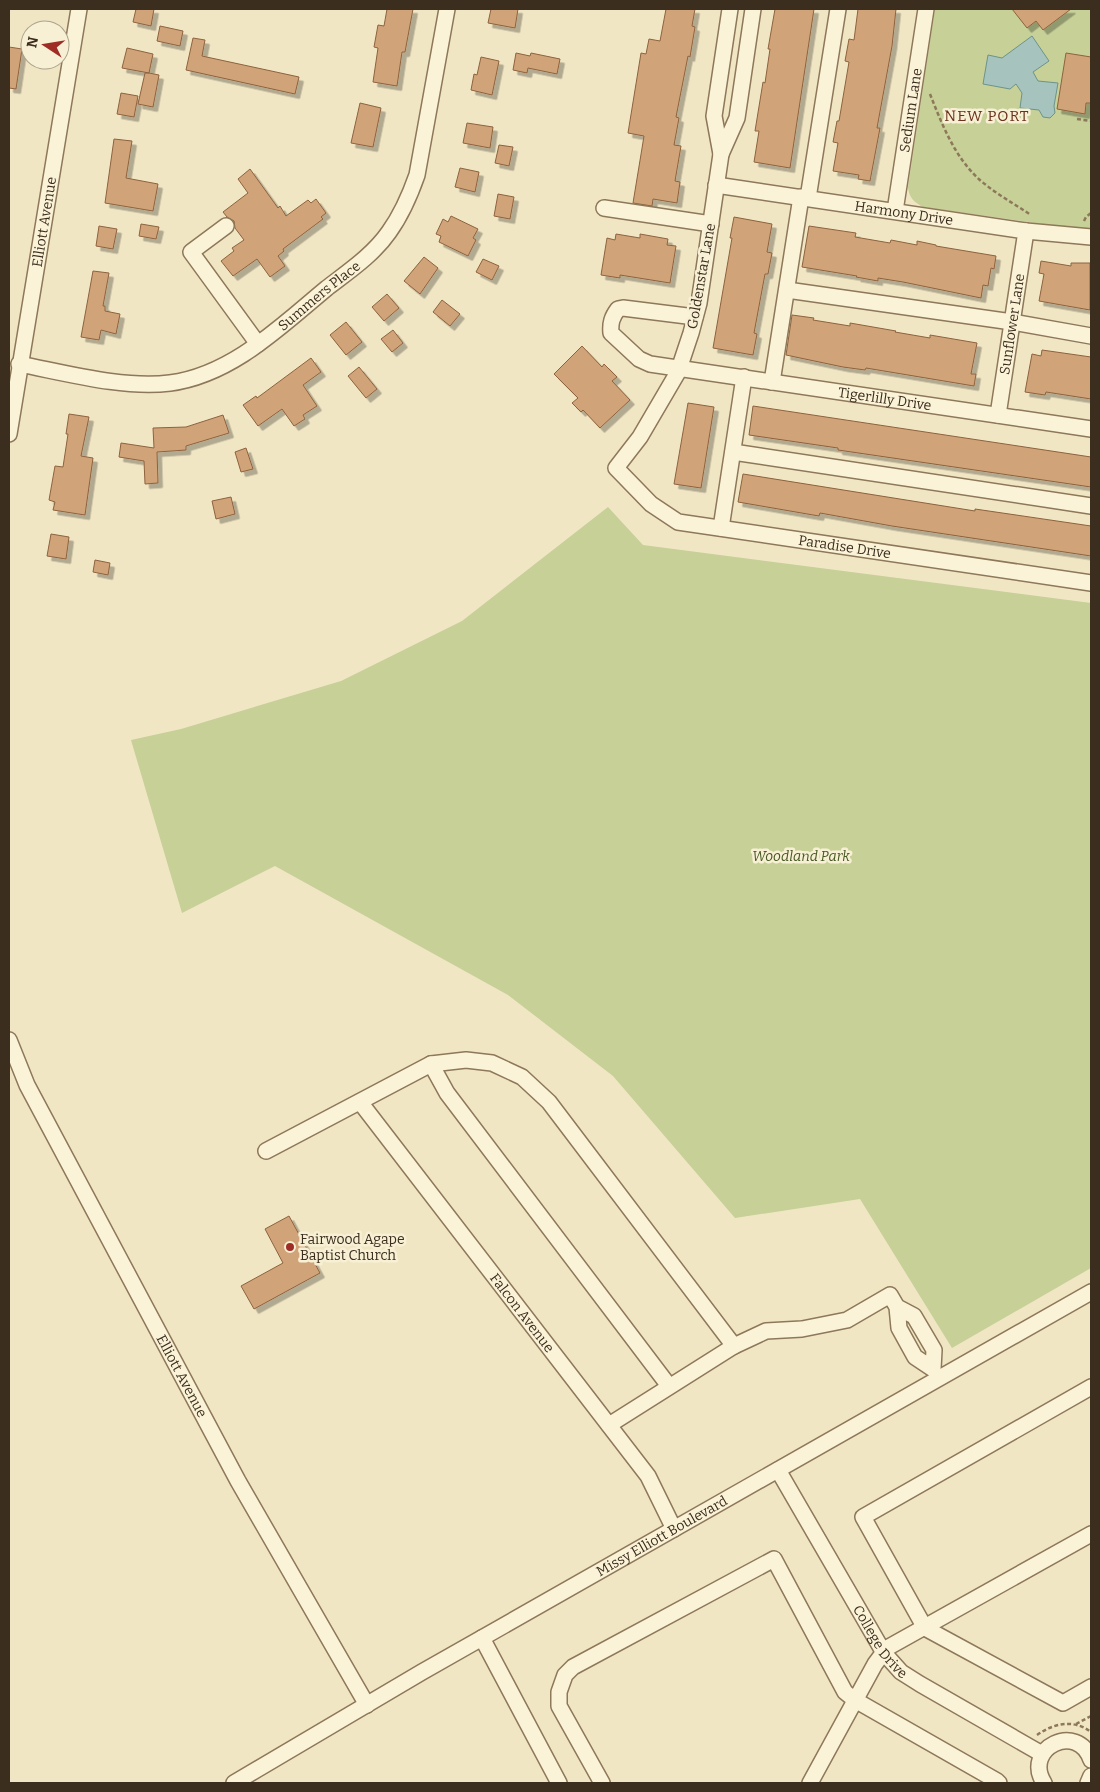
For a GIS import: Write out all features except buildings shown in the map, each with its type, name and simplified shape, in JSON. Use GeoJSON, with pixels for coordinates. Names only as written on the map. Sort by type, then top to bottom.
{"type":"FeatureCollection","features":[{"type":"Feature","properties":{"kind":"street","name":"Elliott Avenue"},"geometry":{"type":"LineString","coordinates":[[9,434],[79,9]]}},
{"type":"Feature","properties":{"kind":"street","name":"Summers Place"},"geometry":{"type":"LineString","coordinates":[[20,364],[128,384],[152,385],[190,379],[228,363],[293,318],[371,252],[400,217],[417,174],[447,9]]}},
{"type":"Feature","properties":{"kind":"street","name":"Goldenstar Lane"},"geometry":{"type":"LineString","coordinates":[[721,154],[714,116],[730,9]]}},
{"type":"Feature","properties":{"kind":"street","name":"Goldenstar Lane"},"geometry":{"type":"LineString","coordinates":[[616,468],[640,438],[680,368],[695,317],[721,154],[737,118],[753,9]]}},
{"type":"Feature","properties":{"kind":"street"},"geometry":{"type":"LineString","coordinates":[[772,382],[786,290],[805,198],[838,9]]}},
{"type":"Feature","properties":{"kind":"street","name":"Sedium Lane"},"geometry":{"type":"LineString","coordinates":[[895,211],[926,9]]}},
{"type":"Feature","properties":{"kind":"street","name":"Harmony Drive"},"geometry":{"type":"LineString","coordinates":[[716,185],[1026,231],[1085,238],[1091,237]]}},
{"type":"Feature","properties":{"kind":"street"},"geometry":{"type":"LineString","coordinates":[[604,208],[710,224]]}},
{"type":"Feature","properties":{"kind":"street"},"geometry":{"type":"LineString","coordinates":[[226,226],[191,252],[258,344]]}},
{"type":"Feature","properties":{"kind":"street","name":"Sunflower Lane"},"geometry":{"type":"LineString","coordinates":[[998,415],[1026,231]]}},
{"type":"Feature","properties":{"kind":"street"},"geometry":{"type":"LineString","coordinates":[[786,290],[1012,322],[1091,336]]}},
{"type":"Feature","properties":{"kind":"street","name":"Tigerlilly Drive"},"geometry":{"type":"LineString","coordinates":[[695,317],[618,308],[610,324],[611,333],[639,359],[650,364],[1091,429]]}},
{"type":"Feature","properties":{"kind":"street"},"geometry":{"type":"LineString","coordinates":[[721,528],[744,377]]}},
{"type":"Feature","properties":{"kind":"street"},"geometry":{"type":"LineString","coordinates":[[732,452],[1091,506]]}},
{"type":"Feature","properties":{"kind":"street","name":"Paradise Drive"},"geometry":{"type":"LineString","coordinates":[[616,468],[651,504],[678,522],[1091,583]]}},
{"type":"Feature","properties":{"kind":"street","name":"Elliott Avenue"},"geometry":{"type":"LineString","coordinates":[[9,1040],[24,1078],[45,1120],[238,1482],[366,1705]]}},
{"type":"Feature","properties":{"kind":"street"},"geometry":{"type":"LineString","coordinates":[[266,1152],[431,1064],[466,1060],[492,1063],[522,1077],[549,1102],[734,1346]]}},
{"type":"Feature","properties":{"kind":"street"},"geometry":{"type":"LineString","coordinates":[[431,1064],[447,1093],[669,1386]]}},
{"type":"Feature","properties":{"kind":"street","name":"Falcon Avenue"},"geometry":{"type":"LineString","coordinates":[[360,1102],[648,1476],[674,1529]]}},
{"type":"Feature","properties":{"kind":"street","name":"Missy Elliott Boulevard"},"geometry":{"type":"LineString","coordinates":[[234,1783],[482,1638],[778,1470],[936,1374],[1091,1292]]}},
{"type":"Feature","properties":{"kind":"street"},"geometry":{"type":"LineString","coordinates":[[608,1425],[734,1346],[766,1331],[802,1329],[847,1320],[894,1301],[899,1328],[916,1357],[936,1374]]}},
{"type":"Feature","properties":{"kind":"street"},"geometry":{"type":"LineString","coordinates":[[1091,1387],[862,1517],[925,1628],[1063,1703],[1091,1687]]}},
{"type":"Feature","properties":{"kind":"street","name":"College Drive"},"geometry":{"type":"LineString","coordinates":[[778,1470],[884,1653],[902,1672],[920,1684],[1042,1754]]}},
{"type":"Feature","properties":{"kind":"street"},"geometry":{"type":"LineString","coordinates":[[810,1783],[875,1664],[887,1648],[1091,1534]]}},
{"type":"Feature","properties":{"kind":"street"},"geometry":{"type":"LineString","coordinates":[[602,1783],[560,1706],[559,1692],[565,1676],[573,1668],[774,1559],[845,1692],[855,1700],[999,1783]]}},
{"type":"Feature","properties":{"kind":"street"},"geometry":{"type":"LineString","coordinates":[[482,1638],[559,1783]]}},
{"type":"Feature","properties":{"kind":"street"},"geometry":{"type":"LineString","coordinates":[[1044,1783],[1039,1763],[1042,1754],[1055,1743],[1071,1741],[1079,1744],[1086,1750],[1091,1760]]}},
{"type":"Feature","properties":{"kind":"street"},"geometry":{"type":"LineString","coordinates":[[1088,1783],[1091,1776]]}},
{"type":"Feature","properties":{"kind":"path"},"geometry":{"type":"LineString","coordinates":[[930,94],[940,121],[953,146],[968,166],[984,184],[1030,215]]}},
{"type":"Feature","properties":{"kind":"path"},"geometry":{"type":"LineString","coordinates":[[1077,119],[1091,121]]}},
{"type":"Feature","properties":{"kind":"path"},"geometry":{"type":"LineString","coordinates":[[1084,222],[1091,213]]}},
{"type":"Feature","properties":{"kind":"path"},"geometry":{"type":"LineString","coordinates":[[1076,1724],[1091,1716]]}},
{"type":"Feature","properties":{"kind":"green space"},"geometry":{"type":"Polygon","coordinates":[[[935,9],[1091,9],[1091,229],[1077,229],[923,207],[912,199],[908,187],[935,9]]]}},
{"type":"Feature","properties":{"kind":"green space","name":"Woodland Park"},"geometry":{"type":"Polygon","coordinates":[[[608,507],[643,545],[1091,603],[1091,1268],[952,1348],[860,1199],[735,1218],[613,1076],[508,995],[275,866],[182,913],[131,740],[181,729],[341,681],[462,621],[608,507]]]}},
{"type":"Feature","properties":{"kind":"water"},"geometry":{"type":"Polygon","coordinates":[[[1032,36],[1049,61],[1033,72],[1038,81],[1058,83],[1054,106],[1055,113],[1050,118],[1043,117],[1039,110],[1020,108],[1022,93],[1016,84],[1010,89],[983,84],[988,55],[1002,58],[1032,36]]]}},
{"type":"Feature","properties":{"kind":"place","name":"Fairwood Agape Baptist Church"},"geometry":{"type":"Point","coordinates":[290,1247]}},
{"type":"Feature","properties":{"kind":"district","name":"NEW PORT"},"geometry":{"type":"Point","coordinates":[987,116]}}]}
